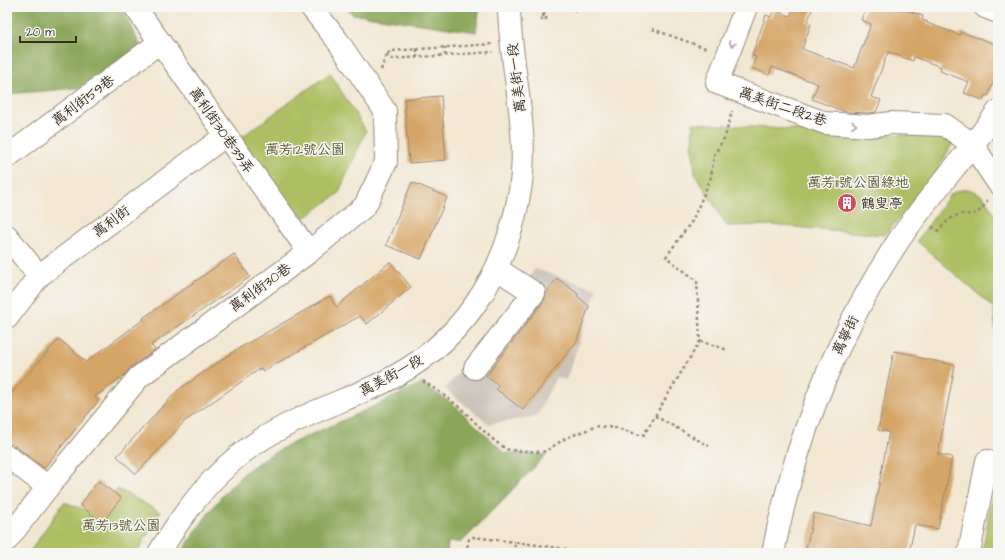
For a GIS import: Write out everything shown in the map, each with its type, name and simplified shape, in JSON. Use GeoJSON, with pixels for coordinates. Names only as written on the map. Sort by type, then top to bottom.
{"type":"FeatureCollection","features":[{"type":"Feature","properties":{"kind":"street","name":"萬利街30巷39弄"},"geometry":{"type":"LineString","coordinates":[[135,7],[309,252]]}},
{"type":"Feature","properties":{"kind":"street","name":"萬利街30巷"},"geometry":{"type":"LineString","coordinates":[[7,540],[48,487],[139,377],[309,252],[365,206],[386,162],[385,111],[337,40],[311,7]]}},
{"type":"Feature","properties":{"kind":"street","name":"萬美街一段"},"geometry":{"type":"LineString","coordinates":[[159,553],[180,520],[199,496],[230,462],[256,442],[287,425],[381,383],[406,370],[429,354],[448,337],[466,317],[483,293],[497,269],[507,243],[520,191],[523,163],[523,134],[512,46],[509,7]]}},
{"type":"Feature","properties":{"kind":"street","name":"萬美街二段2巷"},"geometry":{"type":"LineString","coordinates":[[746,7],[718,83],[825,123],[868,126],[891,123],[945,126],[972,144]]}},
{"type":"Feature","properties":{"kind":"street"},"geometry":{"type":"LineString","coordinates":[[985,7],[998,12]]}},
{"type":"Feature","properties":{"kind":"street","name":"萬利街59巷"},"geometry":{"type":"LineString","coordinates":[[7,157],[160,42]]}},
{"type":"Feature","properties":{"kind":"street","name":"萬寧街"},"geometry":{"type":"LineString","coordinates":[[773,553],[790,477],[803,434],[822,384],[841,342],[860,305],[896,245],[998,111]]}},
{"type":"Feature","properties":{"kind":"street","name":"萬利街"},"geometry":{"type":"LineString","coordinates":[[7,318],[39,276],[226,135]]}},
{"type":"Feature","properties":{"kind":"street"},"geometry":{"type":"LineString","coordinates":[[972,144],[994,190]]}},
{"type":"Feature","properties":{"kind":"street"},"geometry":{"type":"LineString","coordinates":[[7,236],[39,276]]}},
{"type":"Feature","properties":{"kind":"street"},"geometry":{"type":"LineString","coordinates":[[476,368],[534,293],[497,269]]}},
{"type":"Feature","properties":{"kind":"street"},"geometry":{"type":"LineString","coordinates":[[7,456],[48,487]]}},
{"type":"Feature","properties":{"kind":"street"},"geometry":{"type":"LineString","coordinates":[[969,553],[987,461]]}},
{"type":"Feature","properties":{"kind":"path"},"geometry":{"type":"LineString","coordinates":[[544,7],[544,16]]}},
{"type":"Feature","properties":{"kind":"path"},"geometry":{"type":"LineString","coordinates":[[569,7],[572,10],[575,10],[576,7]]}},
{"type":"Feature","properties":{"kind":"path"},"geometry":{"type":"LineString","coordinates":[[652,28],[728,56]]}},
{"type":"Feature","properties":{"kind":"path"},"geometry":{"type":"LineString","coordinates":[[494,44],[512,46],[494,52],[392,59],[386,55],[391,51],[444,47],[494,44]]}},
{"type":"Feature","properties":{"kind":"path"},"geometry":{"type":"LineString","coordinates":[[444,47],[445,55]]}},
{"type":"Feature","properties":{"kind":"path"},"geometry":{"type":"LineString","coordinates":[[417,49],[417,57]]}},
{"type":"Feature","properties":{"kind":"path"},"geometry":{"type":"LineString","coordinates":[[437,391],[455,403],[490,436],[504,448],[509,450],[542,452],[566,438],[597,426],[617,428],[644,436],[700,341],[697,281],[666,257],[692,221],[711,177],[714,155],[725,137],[739,91]]}},
{"type":"Feature","properties":{"kind":"path"},"geometry":{"type":"LineString","coordinates":[[917,216],[938,231],[945,222],[959,214],[976,213],[981,210],[994,190]]}},
{"type":"Feature","properties":{"kind":"path"},"geometry":{"type":"LineString","coordinates":[[700,341],[728,350]]}},
{"type":"Feature","properties":{"kind":"path"},"geometry":{"type":"LineString","coordinates":[[655,416],[709,446]]}},
{"type":"Feature","properties":{"kind":"path"},"geometry":{"type":"LineString","coordinates":[[466,553],[468,539],[473,537],[566,549],[565,553]]}},
{"type":"Feature","properties":{"kind":"path"},"geometry":{"type":"LineString","coordinates":[[514,553],[515,542]]}},
{"type":"Feature","properties":{"kind":"shaded area"},"geometry":{"type":"Polygon","coordinates":[[[535,269],[597,289],[566,380],[556,377],[537,416],[489,424],[445,389],[498,322],[535,269]]]}},
{"type":"Feature","properties":{"kind":"green space"},"geometry":{"type":"Polygon","coordinates":[[[7,7],[121,7],[141,47],[80,88],[7,94],[7,7]]]}},
{"type":"Feature","properties":{"kind":"green space"},"geometry":{"type":"Polygon","coordinates":[[[346,7],[480,7],[476,32],[352,14],[346,7]]]}},
{"type":"Feature","properties":{"kind":"green space","name":"萬芳12號公園"},"geometry":{"type":"Polygon","coordinates":[[[330,73],[366,131],[338,194],[299,222],[239,139],[330,73]]]}},
{"type":"Feature","properties":{"kind":"green space","name":"萬芳11號公園綠地"},"geometry":{"type":"Polygon","coordinates":[[[693,123],[815,131],[956,137],[930,183],[885,235],[772,225],[727,226],[695,174],[692,142],[693,123]]]}},
{"type":"Feature","properties":{"kind":"green space"},"geometry":{"type":"Polygon","coordinates":[[[968,189],[984,197],[998,221],[998,372],[994,308],[917,241],[949,196],[956,191],[968,189]]]}},
{"type":"Feature","properties":{"kind":"green space"},"geometry":{"type":"Polygon","coordinates":[[[421,383],[454,405],[505,453],[546,455],[462,542],[448,542],[447,553],[181,553],[217,502],[243,474],[253,466],[273,453],[295,442],[375,406],[421,383]]]}},
{"type":"Feature","properties":{"kind":"green space"},"geometry":{"type":"Polygon","coordinates":[[[998,464],[998,553],[982,553],[998,464]]]}},
{"type":"Feature","properties":{"kind":"green space","name":"萬芳13號公園"},"geometry":{"type":"Polygon","coordinates":[[[118,489],[160,512],[137,553],[29,553],[64,502],[93,513],[118,489]]]}},
{"type":"Feature","properties":{"kind":"building"},"geometry":{"type":"Polygon","coordinates":[[[794,7],[813,7],[807,23],[811,24],[802,49],[854,68],[871,24],[861,20],[866,7],[897,7],[923,16],[922,20],[928,22],[927,23],[960,35],[961,32],[998,45],[998,70],[988,96],[985,95],[983,100],[964,93],[969,82],[940,71],[941,67],[914,57],[913,61],[888,52],[871,97],[881,100],[876,112],[846,112],[812,99],[818,84],[772,67],[769,75],[752,68],[756,57],[752,55],[766,15],[771,17],[774,10],[790,16],[794,7]]]}},
{"type":"Feature","properties":{"kind":"building"},"geometry":{"type":"Polygon","coordinates":[[[441,96],[446,160],[409,163],[404,99],[441,96]]]}},
{"type":"Feature","properties":{"kind":"building"},"geometry":{"type":"Polygon","coordinates":[[[412,182],[447,197],[421,259],[386,245],[412,182]]]}},
{"type":"Feature","properties":{"kind":"building","name":"鶴叟亭"},"geometry":{"type":"Polygon","coordinates":[[[844,195],[853,197],[856,205],[850,211],[842,210],[839,202],[844,195]]]}},
{"type":"Feature","properties":{"kind":"building"},"geometry":{"type":"Polygon","coordinates":[[[234,254],[250,277],[151,345],[155,350],[131,367],[123,376],[95,397],[99,400],[44,468],[15,446],[7,444],[7,398],[59,339],[86,362],[144,319],[143,318],[234,254]]]}},
{"type":"Feature","properties":{"kind":"building"},"geometry":{"type":"Polygon","coordinates":[[[390,262],[411,287],[367,324],[360,316],[263,371],[261,368],[185,421],[136,474],[117,456],[178,390],[236,350],[330,296],[336,307],[390,262]]]}},
{"type":"Feature","properties":{"kind":"building"},"geometry":{"type":"Polygon","coordinates":[[[557,278],[578,294],[577,296],[589,306],[577,341],[523,410],[496,389],[499,386],[486,376],[544,301],[546,293],[557,278]]]}},
{"type":"Feature","properties":{"kind":"building"},"geometry":{"type":"Polygon","coordinates":[[[894,351],[955,365],[938,454],[952,457],[938,529],[915,525],[909,553],[805,553],[814,513],[871,526],[889,432],[878,430],[894,351]]]}},
{"type":"Feature","properties":{"kind":"building"},"geometry":{"type":"Polygon","coordinates":[[[98,481],[121,498],[102,523],[80,505],[98,481]]]}},
{"type":"Feature","properties":{"kind":"place","name":"鶴叟亭"},"geometry":{"type":"Point","coordinates":[847,203]}}]}
